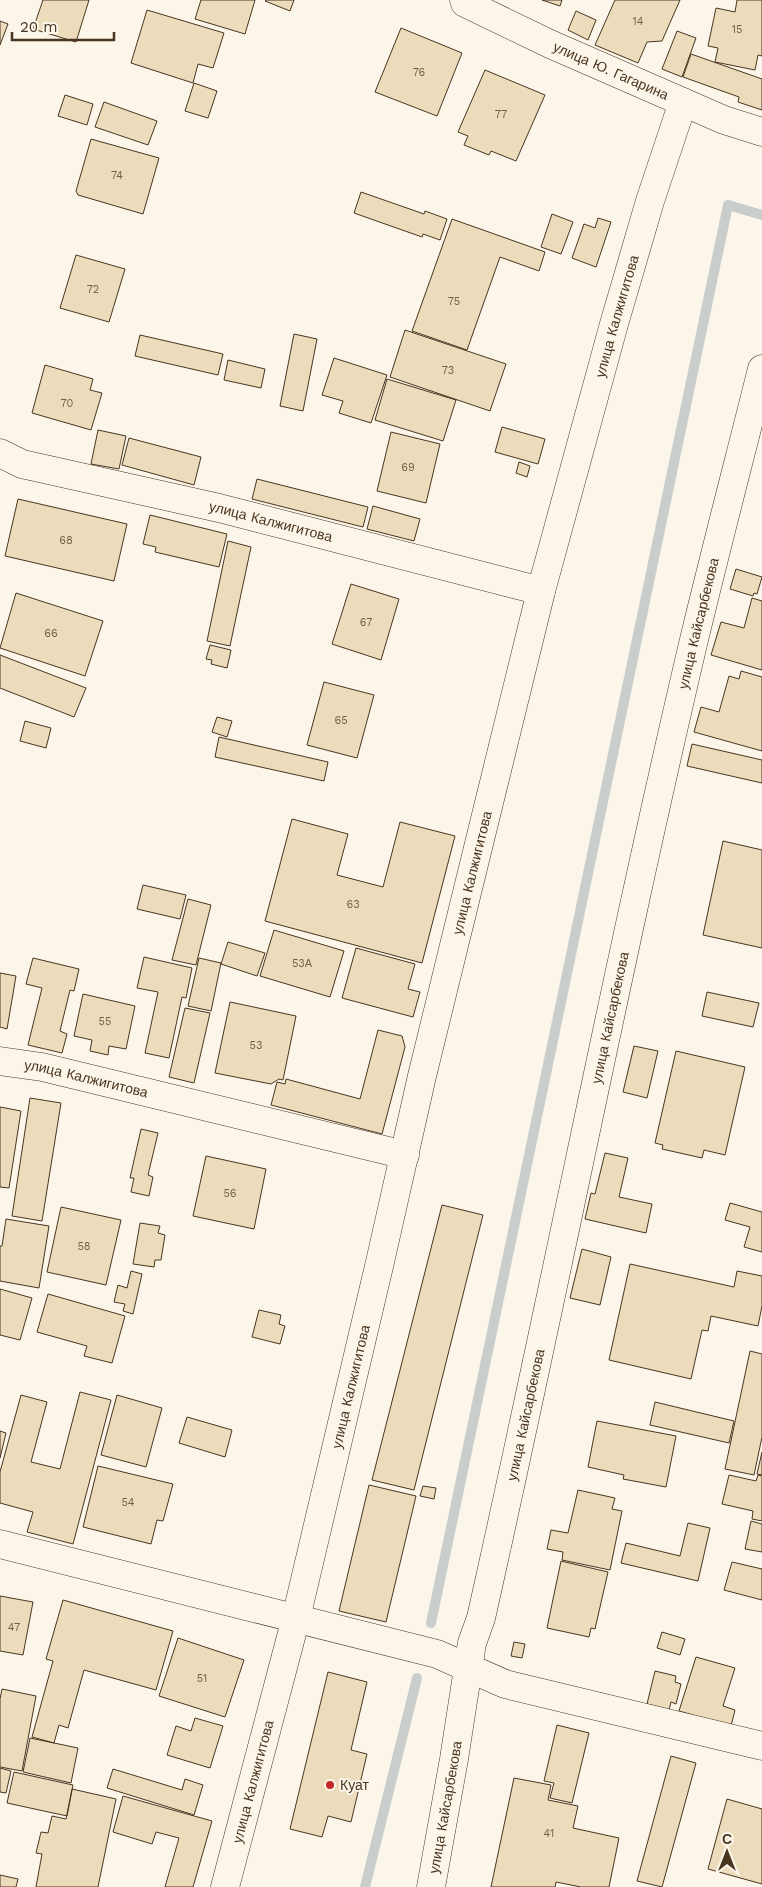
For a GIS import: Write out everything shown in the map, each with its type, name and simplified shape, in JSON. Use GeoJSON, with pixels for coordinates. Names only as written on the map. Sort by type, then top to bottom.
{"type":"FeatureCollection","features":[{"type":"Feature","properties":{"kind":"street","name":"улица Ю. Гагарина"},"geometry":{"type":"LineString","coordinates":[[464,0],[550,44],[724,120],[762,132]]}},
{"type":"Feature","properties":{"kind":"street","name":"улица Калжигитова"},"geometry":{"type":"LineString","coordinates":[[225,1887],[296,1618],[422,1076],[541,591],[622,296],[650,201],[683,102]]}},
{"type":"Feature","properties":{"kind":"street","name":"улица Кайсарбекова"},"geometry":{"type":"LineString","coordinates":[[431,1887],[472,1643],[481,1618],[521,1441],[616,989],[693,644],[762,370]]}},
{"type":"Feature","properties":{"kind":"street","name":"улица Калжигитова"},"geometry":{"type":"LineString","coordinates":[[0,453],[22,464],[219,508],[541,591]]}},
{"type":"Feature","properties":{"kind":"street","name":"улица Калжигитова"},"geometry":{"type":"LineString","coordinates":[[0,1061],[42,1067],[405,1155]]}},
{"type":"Feature","properties":{"kind":"street"},"geometry":{"type":"LineString","coordinates":[[0,1544],[437,1654],[505,1684],[762,1746]]}},
{"type":"Feature","properties":{"kind":"building"},"geometry":{"type":"Polygon","coordinates":[[[43,0],[89,0],[76,42],[33,29],[43,0]]]}},
{"type":"Feature","properties":{"kind":"building"},"geometry":{"type":"Polygon","coordinates":[[[201,0],[255,0],[245,34],[195,19],[201,0]]]}},
{"type":"Feature","properties":{"kind":"building"},"geometry":{"type":"Polygon","coordinates":[[[266,0],[294,0],[290,11],[266,0]]]}},
{"type":"Feature","properties":{"kind":"building"},"geometry":{"type":"Polygon","coordinates":[[[542,0],[562,0],[560,6],[542,0]]]}},
{"type":"Feature","properties":{"kind":"building"},"geometry":{"type":"Polygon","coordinates":[[[615,0],[680,0],[662,41],[647,42],[638,63],[595,45],[615,0]]]}},
{"type":"Feature","properties":{"kind":"building"},"geometry":{"type":"Polygon","coordinates":[[[737,0],[762,0],[762,56],[758,55],[755,70],[715,62],[718,48],[708,46],[716,8],[735,12],[737,0]]]}},
{"type":"Feature","properties":{"kind":"building"},"geometry":{"type":"Polygon","coordinates":[[[147,10],[224,33],[213,68],[198,64],[193,83],[131,63],[147,10]]]}},
{"type":"Feature","properties":{"kind":"building"},"geometry":{"type":"Polygon","coordinates":[[[576,11],[596,20],[588,40],[568,30],[576,11]]]}},
{"type":"Feature","properties":{"kind":"building"},"geometry":{"type":"Polygon","coordinates":[[[0,21],[8,24],[0,45],[0,21]]]}},
{"type":"Feature","properties":{"kind":"building"},"geometry":{"type":"Polygon","coordinates":[[[401,28],[462,53],[437,116],[375,92],[401,28]]]}},
{"type":"Feature","properties":{"kind":"building"},"geometry":{"type":"Polygon","coordinates":[[[677,31],[696,38],[682,77],[662,69],[677,31]]]}},
{"type":"Feature","properties":{"kind":"building"},"geometry":{"type":"Polygon","coordinates":[[[691,54],[762,79],[762,110],[738,102],[739,97],[683,77],[691,54]]]}},
{"type":"Feature","properties":{"kind":"building"},"geometry":{"type":"Polygon","coordinates":[[[485,70],[545,95],[516,161],[491,151],[489,155],[464,145],[468,136],[458,132],[485,70]]]}},
{"type":"Feature","properties":{"kind":"building"},"geometry":{"type":"Polygon","coordinates":[[[194,83],[217,91],[208,118],[185,111],[194,83]]]}},
{"type":"Feature","properties":{"kind":"building"},"geometry":{"type":"Polygon","coordinates":[[[65,95],[93,104],[87,125],[58,116],[65,95]]]}},
{"type":"Feature","properties":{"kind":"building"},"geometry":{"type":"Polygon","coordinates":[[[104,102],[157,121],[148,145],[95,127],[104,102]]]}},
{"type":"Feature","properties":{"kind":"building"},"geometry":{"type":"Polygon","coordinates":[[[91,139],[159,158],[143,214],[78,195],[76,191],[91,139]]]}},
{"type":"Feature","properties":{"kind":"building"},"geometry":{"type":"Polygon","coordinates":[[[361,192],[424,214],[425,211],[447,219],[440,240],[423,234],[422,237],[354,213],[361,192]]]}},
{"type":"Feature","properties":{"kind":"building"},"geometry":{"type":"Polygon","coordinates":[[[552,214],[573,222],[561,254],[541,247],[552,214]]]}},
{"type":"Feature","properties":{"kind":"building"},"geometry":{"type":"Polygon","coordinates":[[[598,218],[611,222],[596,267],[572,258],[584,224],[595,228],[598,218]]]}},
{"type":"Feature","properties":{"kind":"building"},"geometry":{"type":"Polygon","coordinates":[[[452,219],[545,252],[539,271],[500,257],[467,350],[412,331],[452,219]]]}},
{"type":"Feature","properties":{"kind":"building"},"geometry":{"type":"Polygon","coordinates":[[[76,255],[125,269],[109,322],[60,308],[76,255]]]}},
{"type":"Feature","properties":{"kind":"building"},"geometry":{"type":"Polygon","coordinates":[[[405,330],[506,364],[490,411],[390,377],[405,330]]]}},
{"type":"Feature","properties":{"kind":"building"},"geometry":{"type":"Polygon","coordinates":[[[294,334],[317,339],[303,411],[280,406],[294,334]]]}},
{"type":"Feature","properties":{"kind":"building"},"geometry":{"type":"Polygon","coordinates":[[[140,335],[223,354],[218,375],[135,356],[140,335]]]}},
{"type":"Feature","properties":{"kind":"building"},"geometry":{"type":"Polygon","coordinates":[[[334,358],[387,375],[371,423],[339,413],[343,401],[322,395],[334,358]]]}},
{"type":"Feature","properties":{"kind":"building"},"geometry":{"type":"Polygon","coordinates":[[[228,360],[265,369],[261,388],[224,380],[228,360]]]}},
{"type":"Feature","properties":{"kind":"building"},"geometry":{"type":"Polygon","coordinates":[[[45,365],[93,379],[90,390],[102,393],[91,430],[32,413],[45,365]]]}},
{"type":"Feature","properties":{"kind":"building"},"geometry":{"type":"Polygon","coordinates":[[[387,379],[456,400],[443,441],[375,420],[387,379]]]}},
{"type":"Feature","properties":{"kind":"building"},"geometry":{"type":"Polygon","coordinates":[[[502,427],[545,439],[538,464],[495,452],[502,427]]]}},
{"type":"Feature","properties":{"kind":"building"},"geometry":{"type":"Polygon","coordinates":[[[98,430],[126,436],[119,469],[91,464],[98,430]]]}},
{"type":"Feature","properties":{"kind":"building"},"geometry":{"type":"Polygon","coordinates":[[[391,432],[440,444],[426,503],[377,491],[391,432]]]}},
{"type":"Feature","properties":{"kind":"building"},"geometry":{"type":"Polygon","coordinates":[[[129,438],[201,457],[194,485],[122,465],[129,438]]]}},
{"type":"Feature","properties":{"kind":"building"},"geometry":{"type":"Polygon","coordinates":[[[519,462],[530,466],[527,477],[516,473],[519,462]]]}},
{"type":"Feature","properties":{"kind":"building"},"geometry":{"type":"Polygon","coordinates":[[[257,479],[368,507],[363,527],[252,499],[257,479]]]}},
{"type":"Feature","properties":{"kind":"building"},"geometry":{"type":"Polygon","coordinates":[[[18,499],[127,524],[114,581],[5,556],[18,499]]]}},
{"type":"Feature","properties":{"kind":"building"},"geometry":{"type":"Polygon","coordinates":[[[373,506],[420,519],[414,541],[367,529],[373,506]]]}},
{"type":"Feature","properties":{"kind":"building"},"geometry":{"type":"Polygon","coordinates":[[[150,515],[227,534],[219,567],[155,552],[156,547],[143,544],[150,515]]]}},
{"type":"Feature","properties":{"kind":"building"},"geometry":{"type":"Polygon","coordinates":[[[228,541],[251,547],[230,646],[207,641],[228,541]]]}},
{"type":"Feature","properties":{"kind":"building"},"geometry":{"type":"Polygon","coordinates":[[[736,569],[762,577],[757,594],[754,593],[753,596],[730,589],[736,569]]]}},
{"type":"Feature","properties":{"kind":"building"},"geometry":{"type":"Polygon","coordinates":[[[351,584],[399,599],[381,660],[332,644],[351,584]]]}},
{"type":"Feature","properties":{"kind":"building"},"geometry":{"type":"Polygon","coordinates":[[[16,593],[103,621],[85,676],[0,648],[16,593]]]}},
{"type":"Feature","properties":{"kind":"building"},"geometry":{"type":"Polygon","coordinates":[[[752,598],[762,601],[762,670],[711,655],[721,622],[744,628],[752,598]]]}},
{"type":"Feature","properties":{"kind":"building"},"geometry":{"type":"Polygon","coordinates":[[[210,645],[231,650],[227,668],[211,664],[212,660],[206,659],[210,645]]]}},
{"type":"Feature","properties":{"kind":"building"},"geometry":{"type":"Polygon","coordinates":[[[0,655],[86,688],[74,717],[0,688],[0,655]]]}},
{"type":"Feature","properties":{"kind":"building"},"geometry":{"type":"Polygon","coordinates":[[[741,671],[762,677],[762,751],[694,732],[701,707],[719,712],[729,676],[739,679],[741,671]]]}},
{"type":"Feature","properties":{"kind":"building"},"geometry":{"type":"Polygon","coordinates":[[[324,682],[374,695],[357,758],[307,745],[324,682]]]}},
{"type":"Feature","properties":{"kind":"building"},"geometry":{"type":"Polygon","coordinates":[[[217,717],[232,721],[227,737],[212,732],[217,717]]]}},
{"type":"Feature","properties":{"kind":"building"},"geometry":{"type":"Polygon","coordinates":[[[25,721],[51,728],[46,748],[20,741],[25,721]]]}},
{"type":"Feature","properties":{"kind":"building"},"geometry":{"type":"Polygon","coordinates":[[[219,737],[328,762],[324,781],[215,757],[219,737]]]}},
{"type":"Feature","properties":{"kind":"building"},"geometry":{"type":"Polygon","coordinates":[[[692,744],[762,760],[762,783],[687,766],[692,744]]]}},
{"type":"Feature","properties":{"kind":"building"},"geometry":{"type":"Polygon","coordinates":[[[292,819],[348,834],[337,875],[383,887],[400,822],[455,836],[422,963],[265,921],[292,819]]]}},
{"type":"Feature","properties":{"kind":"building"},"geometry":{"type":"Polygon","coordinates":[[[723,841],[762,850],[762,948],[703,935],[723,841]]]}},
{"type":"Feature","properties":{"kind":"building"},"geometry":{"type":"Polygon","coordinates":[[[143,885],[186,895],[180,919],[137,909],[143,885]]]}},
{"type":"Feature","properties":{"kind":"building"},"geometry":{"type":"Polygon","coordinates":[[[188,899],[211,905],[196,965],[172,960],[188,899]]]}},
{"type":"Feature","properties":{"kind":"building"},"geometry":{"type":"Polygon","coordinates":[[[274,930],[344,951],[330,997],[260,976],[274,930]]]}},
{"type":"Feature","properties":{"kind":"building"},"geometry":{"type":"Polygon","coordinates":[[[228,942],[265,953],[257,976],[221,964],[228,942]]]}},
{"type":"Feature","properties":{"kind":"building"},"geometry":{"type":"Polygon","coordinates":[[[356,948],[415,964],[408,989],[420,992],[413,1017],[342,998],[356,948]]]}},
{"type":"Feature","properties":{"kind":"building"},"geometry":{"type":"Polygon","coordinates":[[[144,957],[192,968],[186,998],[182,997],[169,1058],[145,1053],[158,992],[137,988],[144,957]]]}},
{"type":"Feature","properties":{"kind":"building"},"geometry":{"type":"Polygon","coordinates":[[[33,958],[79,969],[74,991],[70,990],[60,1031],[67,1034],[62,1053],[28,1045],[42,988],[26,984],[33,958]]]}},
{"type":"Feature","properties":{"kind":"building"},"geometry":{"type":"Polygon","coordinates":[[[199,958],[221,963],[211,1011],[188,1006],[199,958]]]}},
{"type":"Feature","properties":{"kind":"building"},"geometry":{"type":"Polygon","coordinates":[[[0,973],[16,976],[7,1029],[0,1027],[0,973]]]}},
{"type":"Feature","properties":{"kind":"building"},"geometry":{"type":"Polygon","coordinates":[[[707,992],[759,1003],[753,1027],[702,1016],[707,992]]]}},
{"type":"Feature","properties":{"kind":"building"},"geometry":{"type":"Polygon","coordinates":[[[83,994],[135,1006],[126,1049],[109,1046],[108,1055],[90,1051],[92,1040],[74,1036],[83,994]]]}},
{"type":"Feature","properties":{"kind":"building"},"geometry":{"type":"Polygon","coordinates":[[[230,1002],[296,1016],[283,1080],[279,1079],[271,1084],[215,1073],[230,1002]]]}},
{"type":"Feature","properties":{"kind":"building"},"geometry":{"type":"Polygon","coordinates":[[[185,1008],[210,1013],[194,1083],[169,1077],[185,1008]]]}},
{"type":"Feature","properties":{"kind":"building"},"geometry":{"type":"Polygon","coordinates":[[[378,1030],[402,1036],[405,1047],[382,1134],[271,1105],[277,1082],[285,1084],[286,1079],[360,1099],[378,1030]]]}},
{"type":"Feature","properties":{"kind":"building"},"geometry":{"type":"Polygon","coordinates":[[[634,1046],[658,1051],[647,1098],[623,1092],[634,1046]]]}},
{"type":"Feature","properties":{"kind":"building"},"geometry":{"type":"Polygon","coordinates":[[[676,1051],[745,1067],[725,1155],[704,1150],[702,1158],[662,1149],[663,1145],[655,1143],[676,1051]]]}},
{"type":"Feature","properties":{"kind":"building"},"geometry":{"type":"Polygon","coordinates":[[[30,1098],[61,1103],[42,1221],[12,1216],[30,1098]]]}},
{"type":"Feature","properties":{"kind":"building"},"geometry":{"type":"Polygon","coordinates":[[[0,1107],[21,1111],[9,1188],[0,1187],[0,1107]]]}},
{"type":"Feature","properties":{"kind":"building"},"geometry":{"type":"Polygon","coordinates":[[[141,1129],[158,1133],[148,1175],[153,1177],[149,1196],[131,1192],[134,1178],[130,1178],[141,1129]]]}},
{"type":"Feature","properties":{"kind":"building"},"geometry":{"type":"Polygon","coordinates":[[[605,1153],[628,1158],[619,1197],[652,1204],[646,1233],[585,1219],[591,1193],[595,1194],[605,1153]]]}},
{"type":"Feature","properties":{"kind":"building"},"geometry":{"type":"Polygon","coordinates":[[[206,1156],[266,1169],[254,1229],[193,1216],[206,1156]]]}},
{"type":"Feature","properties":{"kind":"building"},"geometry":{"type":"Polygon","coordinates":[[[730,1203],[762,1212],[762,1252],[744,1247],[750,1227],[725,1220],[730,1203]]]}},
{"type":"Feature","properties":{"kind":"building"},"geometry":{"type":"Polygon","coordinates":[[[442,1205],[483,1215],[414,1490],[372,1480],[442,1205]]]}},
{"type":"Feature","properties":{"kind":"building"},"geometry":{"type":"Polygon","coordinates":[[[61,1207],[121,1220],[106,1285],[47,1272],[61,1207]]]}},
{"type":"Feature","properties":{"kind":"building"},"geometry":{"type":"Polygon","coordinates":[[[6,1219],[49,1226],[39,1288],[0,1281],[0,1246],[2,1246],[6,1219]]]}},
{"type":"Feature","properties":{"kind":"building"},"geometry":{"type":"Polygon","coordinates":[[[140,1223],[160,1226],[158,1233],[165,1235],[161,1260],[155,1260],[154,1267],[133,1264],[140,1223]]]}},
{"type":"Feature","properties":{"kind":"building"},"geometry":{"type":"Polygon","coordinates":[[[582,1249],[611,1257],[600,1305],[570,1298],[582,1249]]]}},
{"type":"Feature","properties":{"kind":"building"},"geometry":{"type":"Polygon","coordinates":[[[630,1264],[734,1287],[737,1271],[762,1276],[762,1306],[758,1326],[711,1316],[708,1331],[702,1330],[691,1379],[609,1360],[630,1264]]]}},
{"type":"Feature","properties":{"kind":"building"},"geometry":{"type":"Polygon","coordinates":[[[131,1271],[142,1274],[133,1314],[123,1311],[125,1304],[114,1302],[118,1285],[127,1288],[131,1271]]]}},
{"type":"Feature","properties":{"kind":"building"},"geometry":{"type":"Polygon","coordinates":[[[0,1289],[32,1298],[20,1340],[0,1335],[0,1289]]]}},
{"type":"Feature","properties":{"kind":"building"},"geometry":{"type":"Polygon","coordinates":[[[48,1294],[125,1316],[112,1363],[84,1356],[87,1346],[37,1332],[48,1294]]]}},
{"type":"Feature","properties":{"kind":"building"},"geometry":{"type":"Polygon","coordinates":[[[259,1310],[281,1315],[279,1324],[285,1326],[280,1344],[252,1337],[259,1310]]]}},
{"type":"Feature","properties":{"kind":"building"},"geometry":{"type":"Polygon","coordinates":[[[750,1351],[762,1354],[762,1437],[754,1475],[725,1469],[750,1351]]]}},
{"type":"Feature","properties":{"kind":"building"},"geometry":{"type":"Polygon","coordinates":[[[80,1392],[111,1400],[73,1544],[27,1532],[33,1512],[0,1503],[0,1472],[21,1395],[47,1402],[31,1462],[60,1469],[80,1392]]]}},
{"type":"Feature","properties":{"kind":"building"},"geometry":{"type":"Polygon","coordinates":[[[117,1395],[162,1408],[146,1467],[101,1455],[117,1395]]]}},
{"type":"Feature","properties":{"kind":"building"},"geometry":{"type":"Polygon","coordinates":[[[655,1402],[734,1421],[729,1443],[650,1425],[655,1402]]]}},
{"type":"Feature","properties":{"kind":"building"},"geometry":{"type":"Polygon","coordinates":[[[187,1417],[232,1430],[225,1457],[179,1443],[187,1417]]]}},
{"type":"Feature","properties":{"kind":"building"},"geometry":{"type":"Polygon","coordinates":[[[597,1421],[676,1436],[666,1487],[623,1479],[624,1475],[588,1467],[597,1421]]]}},
{"type":"Feature","properties":{"kind":"building"},"geometry":{"type":"Polygon","coordinates":[[[0,1431],[6,1433],[0,1458],[0,1431]]]}},
{"type":"Feature","properties":{"kind":"building"},"geometry":{"type":"Polygon","coordinates":[[[762,1452],[762,1475],[757,1474],[762,1452]]]}},
{"type":"Feature","properties":{"kind":"building"},"geometry":{"type":"Polygon","coordinates":[[[98,1466],[173,1484],[163,1521],[157,1520],[151,1544],[83,1527],[98,1466]]]}},
{"type":"Feature","properties":{"kind":"building"},"geometry":{"type":"Polygon","coordinates":[[[729,1475],[756,1481],[758,1475],[762,1476],[762,1521],[752,1519],[753,1511],[722,1504],[729,1475]]]}},
{"type":"Feature","properties":{"kind":"building"},"geometry":{"type":"Polygon","coordinates":[[[369,1485],[416,1496],[386,1622],[339,1611],[369,1485]]]}},
{"type":"Feature","properties":{"kind":"building"},"geometry":{"type":"Polygon","coordinates":[[[423,1486],[436,1488],[434,1499],[420,1496],[423,1486]]]}},
{"type":"Feature","properties":{"kind":"building"},"geometry":{"type":"Polygon","coordinates":[[[578,1490],[615,1498],[612,1509],[622,1511],[610,1570],[562,1560],[563,1552],[547,1549],[551,1530],[568,1533],[578,1490]]]}},
{"type":"Feature","properties":{"kind":"building"},"geometry":{"type":"Polygon","coordinates":[[[751,1521],[762,1524],[762,1552],[745,1549],[751,1521]]]}},
{"type":"Feature","properties":{"kind":"building"},"geometry":{"type":"Polygon","coordinates":[[[688,1523],[710,1528],[698,1581],[621,1563],[626,1543],[680,1556],[688,1523]]]}},
{"type":"Feature","properties":{"kind":"building"},"geometry":{"type":"Polygon","coordinates":[[[561,1561],[608,1572],[595,1629],[591,1628],[589,1637],[547,1628],[561,1561]]]}},
{"type":"Feature","properties":{"kind":"building"},"geometry":{"type":"Polygon","coordinates":[[[732,1562],[762,1569],[762,1600],[724,1590],[732,1562]]]}},
{"type":"Feature","properties":{"kind":"building"},"geometry":{"type":"Polygon","coordinates":[[[0,1596],[33,1602],[23,1655],[0,1651],[0,1596]]]}},
{"type":"Feature","properties":{"kind":"building"},"geometry":{"type":"Polygon","coordinates":[[[63,1600],[173,1631],[156,1690],[84,1670],[68,1728],[59,1725],[54,1743],[32,1737],[53,1661],[46,1659],[63,1600]]]}},
{"type":"Feature","properties":{"kind":"building"},"geometry":{"type":"Polygon","coordinates":[[[662,1632],[685,1639],[680,1655],[657,1648],[662,1632]]]}},
{"type":"Feature","properties":{"kind":"building"},"geometry":{"type":"Polygon","coordinates":[[[178,1638],[244,1660],[225,1717],[159,1696],[178,1638]]]}},
{"type":"Feature","properties":{"kind":"building"},"geometry":{"type":"Polygon","coordinates":[[[514,1642],[525,1644],[522,1658],[511,1656],[514,1642]]]}},
{"type":"Feature","properties":{"kind":"building"},"geometry":{"type":"Polygon","coordinates":[[[696,1657],[735,1668],[723,1706],[735,1710],[731,1726],[679,1711],[696,1657]]]}},
{"type":"Feature","properties":{"kind":"building"},"geometry":{"type":"Polygon","coordinates":[[[655,1671],[676,1676],[675,1682],[681,1684],[676,1704],[671,1702],[669,1710],[647,1704],[655,1671]]]}},
{"type":"Feature","properties":{"kind":"building","name":"Куат"},"geometry":{"type":"Polygon","coordinates":[[[328,1672],[367,1682],[351,1750],[367,1754],[351,1822],[328,1816],[322,1837],[290,1829],[328,1672]]]}},
{"type":"Feature","properties":{"kind":"building"},"geometry":{"type":"Polygon","coordinates":[[[2,1689],[36,1696],[22,1771],[0,1767],[0,1699],[2,1689]]]}},
{"type":"Feature","properties":{"kind":"building"},"geometry":{"type":"Polygon","coordinates":[[[195,1718],[223,1726],[210,1768],[167,1755],[176,1726],[191,1731],[195,1718]]]}},
{"type":"Feature","properties":{"kind":"building"},"geometry":{"type":"Polygon","coordinates":[[[557,1725],[589,1733],[572,1803],[550,1798],[554,1783],[544,1781],[557,1725]]]}},
{"type":"Feature","properties":{"kind":"building"},"geometry":{"type":"Polygon","coordinates":[[[30,1738],[78,1748],[71,1783],[23,1772],[30,1738]]]}},
{"type":"Feature","properties":{"kind":"building"},"geometry":{"type":"Polygon","coordinates":[[[671,1756],[696,1763],[662,1887],[637,1881],[671,1756]]]}},
{"type":"Feature","properties":{"kind":"building"},"geometry":{"type":"Polygon","coordinates":[[[0,1768],[11,1771],[6,1793],[0,1792],[0,1768]]]}},
{"type":"Feature","properties":{"kind":"building"},"geometry":{"type":"Polygon","coordinates":[[[113,1769],[182,1790],[185,1779],[203,1785],[194,1815],[107,1788],[113,1769]]]}},
{"type":"Feature","properties":{"kind":"building"},"geometry":{"type":"Polygon","coordinates":[[[14,1772],[73,1785],[67,1816],[7,1803],[14,1772]]]}},
{"type":"Feature","properties":{"kind":"building"},"geometry":{"type":"Polygon","coordinates":[[[514,1778],[551,1785],[548,1800],[578,1806],[573,1828],[619,1838],[609,1887],[581,1887],[556,1882],[555,1887],[491,1887],[514,1778]]]}},
{"type":"Feature","properties":{"kind":"building"},"geometry":{"type":"Polygon","coordinates":[[[72,1789],[116,1799],[98,1887],[36,1887],[42,1854],[36,1853],[41,1832],[48,1833],[52,1816],[66,1819],[72,1789]]]}},
{"type":"Feature","properties":{"kind":"building"},"geometry":{"type":"Polygon","coordinates":[[[123,1796],[212,1821],[193,1887],[165,1887],[179,1838],[156,1832],[152,1844],[113,1832],[123,1796]]]}},
{"type":"Feature","properties":{"kind":"building"},"geometry":{"type":"Polygon","coordinates":[[[727,1799],[762,1809],[762,1884],[708,1869],[727,1799]]]}},
{"type":"Feature","properties":{"kind":"building"},"geometry":{"type":"Polygon","coordinates":[[[0,1875],[18,1879],[16,1887],[0,1887],[0,1875]]]}},
{"type":"Feature","properties":{"kind":"waterway"},"geometry":{"type":"LineString","coordinates":[[431,1623],[728,205],[762,215]]}},
{"type":"Feature","properties":{"kind":"waterway"},"geometry":{"type":"LineString","coordinates":[[365,1887],[417,1678]]}},
{"type":"Feature","properties":{"kind":"place","name":"Куат"},"geometry":{"type":"Point","coordinates":[330,1785]}}]}
